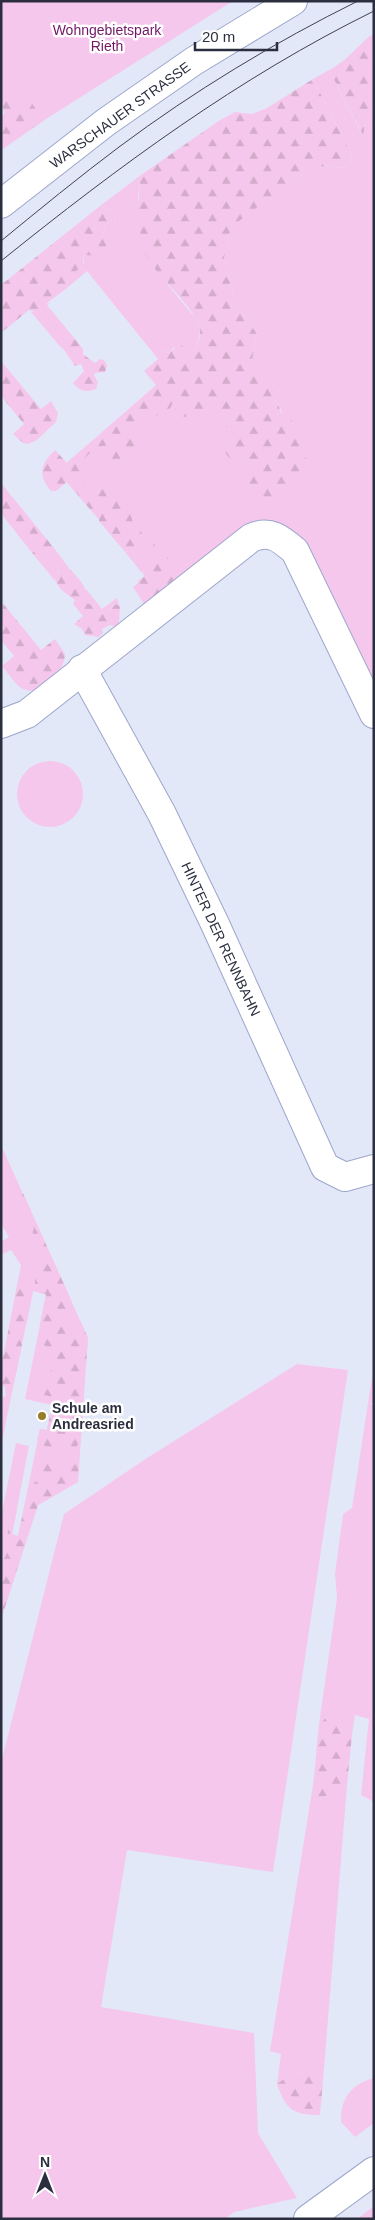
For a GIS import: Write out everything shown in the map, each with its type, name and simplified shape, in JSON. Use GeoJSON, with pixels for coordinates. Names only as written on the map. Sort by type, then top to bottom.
{"type":"FeatureCollection","features":[{"type":"Feature","properties":{"kind":"street","name":"WARSCHAUER STRASSE"},"geometry":{"type":"LineString","coordinates":[[1,204],[130,105],[194,61],[293,1]]}},
{"type":"Feature","properties":{"kind":"street"},"geometry":{"type":"LineString","coordinates":[[1,724],[27,714],[251,538],[263,534],[270,534],[295,550],[374,714]]}},
{"type":"Feature","properties":{"kind":"street","name":"HINTER DER RENNBAHN"},"geometry":{"type":"LineString","coordinates":[[82,669],[174,839],[325,1168],[345,1177],[374,1169]]}},
{"type":"Feature","properties":{"kind":"street"},"geometry":{"type":"LineString","coordinates":[[308,2219],[374,2172]]}},
{"type":"Feature","properties":{"kind":"green space","name":"Wohngebietspark Rieth"},"geometry":{"type":"Polygon","coordinates":[[[1,1],[233,1],[46,119],[1,150],[1,116],[5,113],[1,106],[1,1]]]}},
{"type":"Feature","properties":{"kind":"green space"},"geometry":{"type":"Polygon","coordinates":[[[374,33],[374,121],[365,123],[363,135],[329,70],[374,33]]]}},
{"type":"Feature","properties":{"kind":"green space"},"geometry":{"type":"Polygon","coordinates":[[[329,70],[362,134],[365,123],[374,121],[374,688],[277,528],[146,607],[133,587],[147,576],[144,571],[142,573],[125,552],[127,552],[57,471],[157,385],[228,411],[299,455],[278,403],[274,401],[281,393],[252,360],[257,334],[235,302],[224,258],[231,226],[292,181],[318,166],[345,168],[353,157],[313,79],[329,70]]]}},
{"type":"Feature","properties":{"kind":"green space"},"geometry":{"type":"Polygon","coordinates":[[[313,79],[353,157],[345,168],[318,166],[292,181],[231,227],[224,258],[235,302],[257,334],[252,360],[281,393],[274,401],[278,403],[281,413],[287,415],[293,422],[289,429],[296,432],[294,438],[299,440],[299,455],[307,459],[309,467],[305,474],[267,502],[260,500],[258,490],[253,491],[248,482],[248,475],[257,474],[254,466],[245,460],[235,463],[225,452],[224,438],[232,434],[233,431],[217,422],[221,409],[210,412],[200,409],[197,414],[184,417],[175,411],[175,405],[181,397],[177,395],[168,412],[152,417],[145,415],[144,420],[137,420],[130,438],[135,440],[133,453],[129,457],[121,458],[119,462],[112,465],[108,461],[117,450],[112,445],[108,445],[96,449],[83,460],[87,477],[84,483],[95,488],[103,486],[109,501],[120,501],[126,509],[126,513],[130,513],[134,526],[141,531],[143,538],[147,534],[154,535],[155,545],[153,550],[144,552],[133,549],[125,552],[99,521],[99,515],[94,514],[77,494],[75,485],[69,485],[67,482],[56,491],[51,491],[44,480],[42,469],[46,460],[55,450],[67,463],[156,385],[144,371],[158,359],[150,349],[161,349],[169,353],[179,344],[195,352],[200,332],[197,321],[183,301],[156,271],[144,251],[139,213],[141,175],[220,120],[235,112],[252,114],[267,108],[313,79]]]}},
{"type":"Feature","properties":{"kind":"green space"},"geometry":{"type":"Polygon","coordinates":[[[9,98],[20,102],[24,109],[30,100],[43,121],[1,150],[1,116],[5,113],[1,101],[9,98]]]}},
{"type":"Feature","properties":{"kind":"green space"},"geometry":{"type":"Polygon","coordinates":[[[141,175],[138,198],[167,284],[197,320],[200,332],[195,352],[174,347],[169,353],[161,349],[150,349],[87,271],[67,288],[68,281],[65,272],[75,272],[84,263],[83,254],[95,254],[103,237],[105,223],[114,223],[115,213],[100,206],[141,175]]]}},
{"type":"Feature","properties":{"kind":"green space"},"geometry":{"type":"Polygon","coordinates":[[[100,206],[115,213],[114,223],[105,224],[103,237],[108,240],[103,256],[83,255],[83,266],[75,272],[66,272],[67,288],[35,312],[29,310],[1,333],[1,285],[100,206]]]}},
{"type":"Feature","properties":{"kind":"green space"},"geometry":{"type":"Polygon","coordinates":[[[50,303],[47,305],[75,339],[66,336],[61,344],[63,350],[31,312],[35,312],[44,304],[50,303]]]}},
{"type":"Feature","properties":{"kind":"green space"},"geometry":{"type":"Polygon","coordinates":[[[66,336],[75,339],[83,349],[83,354],[95,363],[100,359],[104,360],[107,365],[105,372],[95,373],[94,375],[98,382],[96,389],[83,391],[73,383],[84,371],[81,364],[75,366],[60,344],[66,336]]]}},
{"type":"Feature","properties":{"kind":"green space"},"geometry":{"type":"Polygon","coordinates":[[[1,361],[41,409],[51,401],[58,413],[56,422],[37,440],[28,444],[23,443],[13,434],[24,424],[1,396],[1,361]]]}},
{"type":"Feature","properties":{"kind":"green space"},"geometry":{"type":"Polygon","coordinates":[[[1,483],[54,548],[48,548],[43,555],[33,554],[3,516],[1,509],[1,483]]]}},
{"type":"Feature","properties":{"kind":"green space"},"geometry":{"type":"Polygon","coordinates":[[[48,548],[54,548],[69,568],[59,570],[55,579],[56,582],[33,554],[46,551],[48,548]]]}},
{"type":"Feature","properties":{"kind":"green space"},"geometry":{"type":"Polygon","coordinates":[[[162,553],[167,555],[168,563],[174,567],[174,577],[177,579],[149,603],[145,596],[140,595],[138,581],[145,576],[142,573],[148,570],[148,560],[153,557],[159,557],[162,553]]]}},
{"type":"Feature","properties":{"kind":"green space"},"geometry":{"type":"Polygon","coordinates":[[[60,567],[69,568],[79,580],[87,593],[87,603],[94,606],[98,614],[106,613],[116,604],[120,607],[119,622],[116,627],[110,625],[102,629],[103,633],[99,637],[85,635],[82,629],[74,624],[83,616],[73,604],[75,600],[62,590],[55,580],[55,575],[58,574],[60,567]]]}},
{"type":"Feature","properties":{"kind":"green space"},"geometry":{"type":"Polygon","coordinates":[[[86,589],[102,609],[117,598],[120,607],[115,604],[106,613],[98,614],[94,606],[87,603],[86,589]]]}},
{"type":"Feature","properties":{"kind":"green space"},"geometry":{"type":"Polygon","coordinates":[[[1,601],[41,650],[55,639],[65,654],[64,661],[57,675],[38,690],[30,691],[20,687],[2,666],[14,656],[1,640],[1,601]]]}},
{"type":"Feature","properties":{"kind":"green space"},"geometry":{"type":"Polygon","coordinates":[[[50,761],[63,763],[78,776],[81,781],[83,794],[81,807],[68,822],[63,825],[50,827],[37,825],[22,812],[19,807],[17,794],[19,781],[32,766],[37,763],[50,761]]]}},
{"type":"Feature","properties":{"kind":"green space","name":"Schule am Andreasried"},"geometry":{"type":"Polygon","coordinates":[[[1,1145],[88,1338],[78,1482],[38,1505],[1,1619],[1,1517],[16,1443],[29,1446],[12,1534],[18,1536],[40,1429],[47,1430],[52,1405],[25,1399],[46,1295],[33,1291],[1,1446],[1,1399],[6,1395],[5,1370],[7,1352],[21,1265],[11,1250],[1,1255],[1,1242],[9,1237],[1,1224],[1,1145]]]}},
{"type":"Feature","properties":{"kind":"green space"},"geometry":{"type":"Polygon","coordinates":[[[23,1193],[72,1302],[67,1312],[68,1331],[74,1329],[75,1322],[81,1322],[88,1338],[86,1366],[80,1370],[77,1385],[80,1396],[75,1411],[79,1424],[74,1431],[78,1443],[76,1449],[72,1450],[74,1456],[72,1460],[79,1461],[78,1482],[38,1505],[1,1619],[1,1578],[7,1575],[7,1571],[1,1565],[9,1549],[6,1546],[10,1515],[17,1510],[12,1534],[18,1536],[26,1499],[35,1498],[32,1493],[35,1489],[33,1484],[37,1481],[36,1476],[40,1474],[40,1461],[44,1458],[48,1460],[54,1458],[64,1463],[66,1460],[63,1452],[53,1446],[51,1450],[46,1450],[44,1445],[37,1440],[40,1429],[47,1430],[52,1405],[49,1404],[49,1396],[40,1394],[39,1386],[44,1382],[43,1376],[50,1373],[54,1358],[43,1343],[47,1332],[40,1324],[46,1294],[43,1294],[42,1288],[39,1289],[35,1285],[35,1274],[31,1270],[31,1266],[36,1263],[44,1264],[47,1259],[43,1248],[33,1237],[34,1228],[25,1218],[25,1209],[21,1198],[23,1193]]]}},
{"type":"Feature","properties":{"kind":"green space"},"geometry":{"type":"Polygon","coordinates":[[[19,1276],[23,1277],[33,1291],[26,1326],[18,1335],[22,1345],[13,1386],[8,1388],[1,1385],[1,1367],[19,1276]]]}},
{"type":"Feature","properties":{"kind":"green space"},"geometry":{"type":"Polygon","coordinates":[[[297,1364],[348,1370],[273,1872],[127,1850],[101,2007],[254,2033],[258,2133],[297,2198],[234,2212],[225,2219],[1,2219],[1,1763],[64,1514],[147,1458],[297,1364]]]}},
{"type":"Feature","properties":{"kind":"green space"},"geometry":{"type":"Polygon","coordinates":[[[374,1365],[374,1404],[368,1403],[374,1365]]]}},
{"type":"Feature","properties":{"kind":"green space"},"geometry":{"type":"Polygon","coordinates":[[[368,1403],[374,1405],[374,1802],[361,1795],[369,1719],[355,1715],[352,1735],[327,1717],[319,1724],[337,1598],[335,1574],[343,1514],[352,1508],[368,1403]]]}},
{"type":"Feature","properties":{"kind":"green space"},"geometry":{"type":"Polygon","coordinates":[[[327,1717],[337,1718],[343,1723],[344,1729],[352,1735],[347,1786],[339,1787],[335,1795],[319,1797],[312,1791],[319,1724],[327,1717]]]}},
{"type":"Feature","properties":{"kind":"green space"},"geometry":{"type":"Polygon","coordinates":[[[347,1786],[323,2081],[310,2075],[299,2074],[277,2084],[281,2054],[270,2051],[312,1791],[319,1797],[339,1787],[347,1786]]]}},
{"type":"Feature","properties":{"kind":"green space"},"geometry":{"type":"Polygon","coordinates":[[[291,2074],[309,2074],[323,2081],[320,2115],[304,2114],[292,2110],[288,2106],[277,2084],[291,2074]]]}},
{"type":"Feature","properties":{"kind":"green space"},"geometry":{"type":"Polygon","coordinates":[[[374,2078],[374,2123],[355,2137],[341,2122],[342,2106],[353,2088],[374,2078]]]}},
{"type":"Feature","properties":{"kind":"green space"},"geometry":{"type":"Polygon","coordinates":[[[374,2206],[374,2219],[357,2219],[374,2206]]]}},
{"type":"Feature","properties":{"kind":"tram line"},"geometry":{"type":"LineString","coordinates":[[1,241],[104,158],[176,106],[266,50],[358,1]]}},
{"type":"Feature","properties":{"kind":"tram line"},"geometry":{"type":"LineString","coordinates":[[1,261],[90,191],[227,94],[324,37],[374,11]]}},
{"type":"Feature","properties":{"kind":"place","name":"Schule am Andreasried"},"geometry":{"type":"Point","coordinates":[42,1416]}}]}
